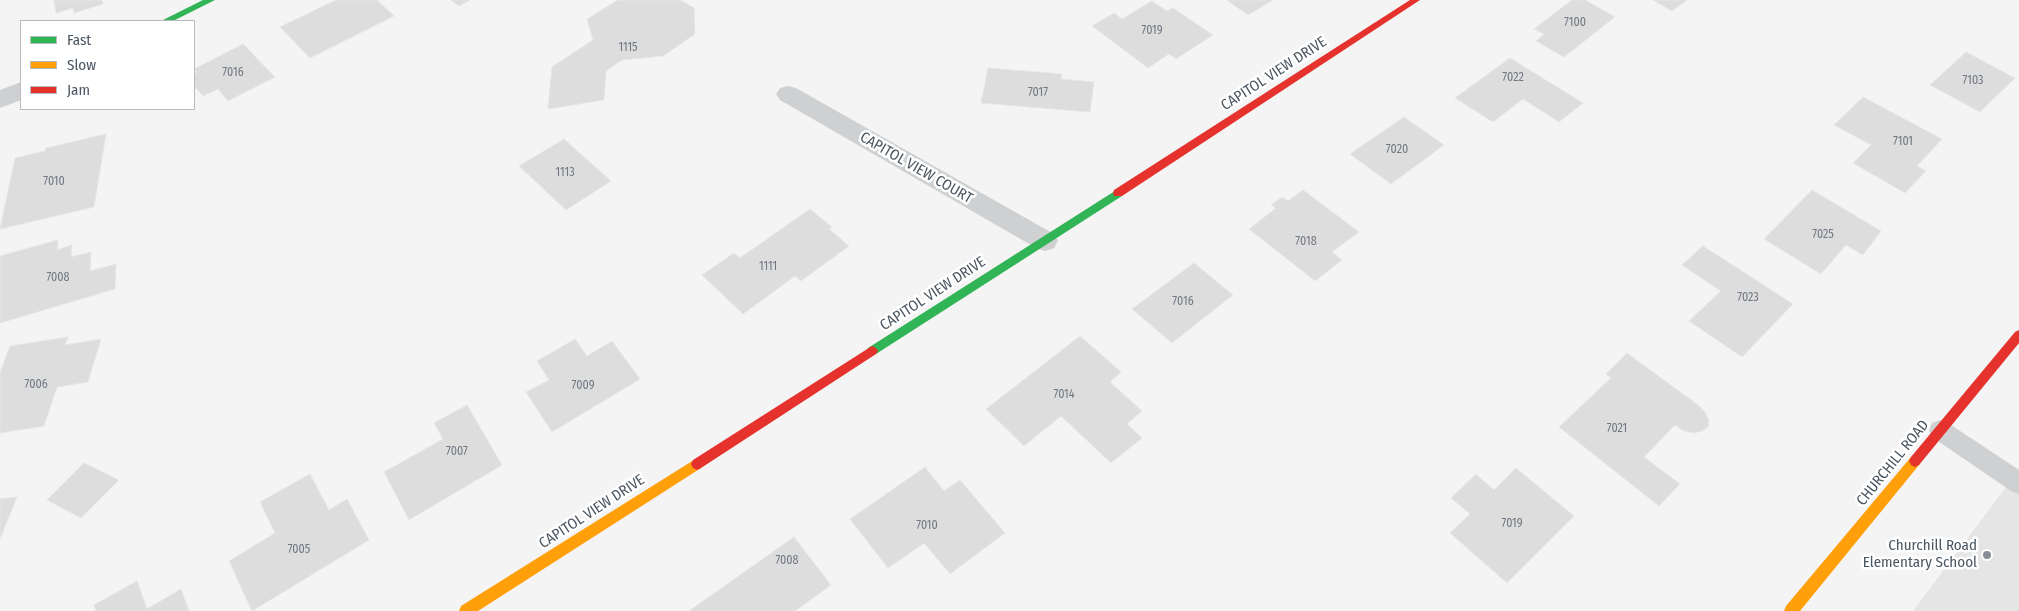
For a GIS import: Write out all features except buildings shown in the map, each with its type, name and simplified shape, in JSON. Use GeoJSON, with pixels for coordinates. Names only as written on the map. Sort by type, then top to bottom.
{"type":"FeatureCollection","features":[{"type":"Feature","properties":{"kind":"street"},"geometry":{"type":"LineString","coordinates":[[168,20],[211,0]]}},
{"type":"Feature","properties":{"kind":"street","name":"CAPITOL VIEW DRIVE"},"geometry":{"type":"LineString","coordinates":[[466,611],[1045,241],[1416,0]]}},
{"type":"Feature","properties":{"kind":"street"},"geometry":{"type":"LineString","coordinates":[[0,100],[20,90]]}},
{"type":"Feature","properties":{"kind":"street","name":"CAPITOL VIEW COURT"},"geometry":{"type":"LineString","coordinates":[[788,94],[1045,241]]}},
{"type":"Feature","properties":{"kind":"street","name":"CHURCHILL ROAD"},"geometry":{"type":"LineString","coordinates":[[1791,611],[2019,335]]}},
{"type":"Feature","properties":{"kind":"lane"},"geometry":{"type":"LineString","coordinates":[[1940,430],[2019,483]]}},
{"type":"Feature","properties":{"kind":"shaded area","name":"Churchill Road Elementary School"},"geometry":{"type":"Polygon","coordinates":[[[2019,469],[2019,611],[1913,611],[1997,499],[2019,469]]]}},
{"type":"Feature","properties":{"kind":"traffic: fast"},"geometry":{"type":"LineString","coordinates":[[168,20],[211,0]]}},
{"type":"Feature","properties":{"kind":"traffic: fast"},"geometry":{"type":"LineString","coordinates":[[872,351],[1118,193]]}},
{"type":"Feature","properties":{"kind":"traffic: slow"},"geometry":{"type":"LineString","coordinates":[[1791,611],[1915,461]]}},
{"type":"Feature","properties":{"kind":"traffic: slow"},"geometry":{"type":"LineString","coordinates":[[466,611],[697,464]]}},
{"type":"Feature","properties":{"kind":"traffic: jam"},"geometry":{"type":"LineString","coordinates":[[1118,193],[1416,0]]}},
{"type":"Feature","properties":{"kind":"traffic: jam"},"geometry":{"type":"LineString","coordinates":[[1915,461],[2019,335]]}},
{"type":"Feature","properties":{"kind":"traffic: jam"},"geometry":{"type":"LineString","coordinates":[[697,464],[872,351]]}},
{"type":"Feature","properties":{"kind":"place","name":"Churchill Road Elementary School"},"geometry":{"type":"Point","coordinates":[1987,555]}}]}
